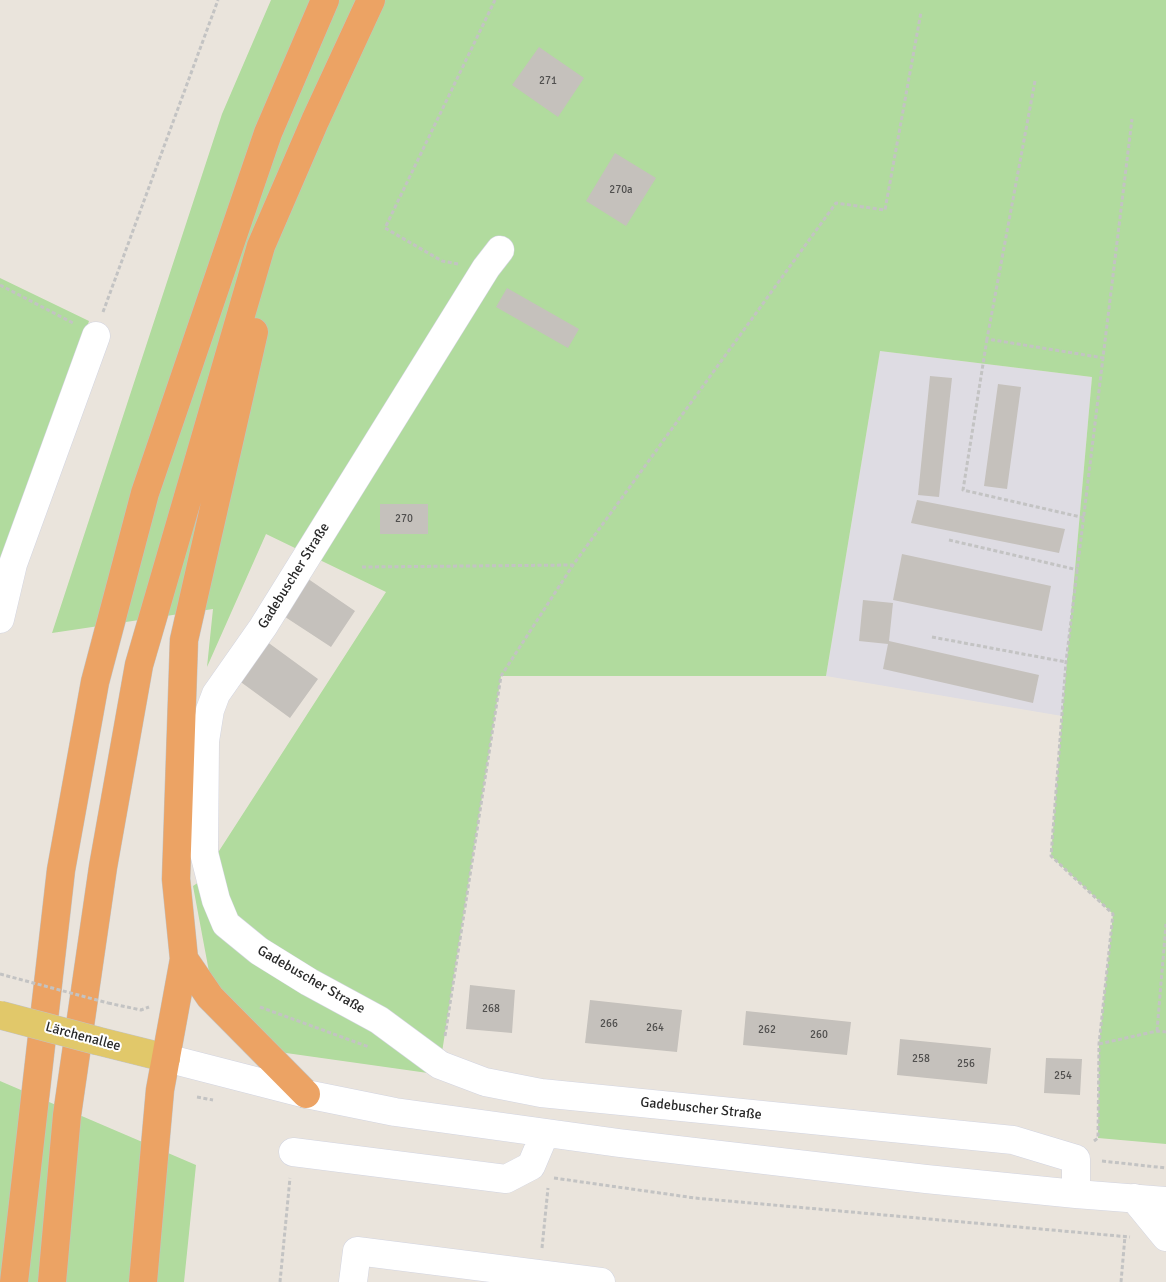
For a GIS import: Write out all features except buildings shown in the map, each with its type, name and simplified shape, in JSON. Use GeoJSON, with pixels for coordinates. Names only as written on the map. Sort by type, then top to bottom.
{"type":"FeatureCollection","features":[{"type":"Feature","properties":{"kind":"highway"},"geometry":{"type":"LineString","coordinates":[[14,1282],[60,870],[95,682],[145,493],[268,133],[325,0]]}},
{"type":"Feature","properties":{"kind":"highway"},"geometry":{"type":"LineString","coordinates":[[52,1282],[67,1116],[103,867],[138,665],[261,246],[314,121],[371,0]]}},
{"type":"Feature","properties":{"kind":"highway"},"geometry":{"type":"LineString","coordinates":[[143,1282],[160,1090],[184,959],[176,879],[184,640],[259,310],[261,246]]}},
{"type":"Feature","properties":{"kind":"highway"},"geometry":{"type":"LineString","coordinates":[[184,959],[210,997],[306,1094]]}},
{"type":"Feature","properties":{"kind":"main road","name":"Lärchenallee"},"geometry":{"type":"LineString","coordinates":[[0,1015],[166,1058]]}},
{"type":"Feature","properties":{"kind":"street","name":"Gadebuscher Straße"},"geometry":{"type":"LineString","coordinates":[[493,259],[263,627],[216,694],[210,710],[205,741],[204,853],[216,900],[226,924],[259,951],[309,982],[380,1020],[440,1065],[485,1082],[541,1093],[1013,1140],[1076,1159]]}},
{"type":"Feature","properties":{"kind":"street"},"geometry":{"type":"LineString","coordinates":[[0,619],[13,564],[96,336]]}},
{"type":"Feature","properties":{"kind":"street"},"geometry":{"type":"LineString","coordinates":[[166,1058],[306,1094],[395,1112],[659,1148],[1076,1194],[1166,1201]]}},
{"type":"Feature","properties":{"kind":"street"},"geometry":{"type":"LineString","coordinates":[[293,1152],[506,1179],[540,1171],[546,1133]]}},
{"type":"Feature","properties":{"kind":"street"},"geometry":{"type":"LineString","coordinates":[[1076,1159],[1076,1194]]}},
{"type":"Feature","properties":{"kind":"street"},"geometry":{"type":"LineString","coordinates":[[1134,1198],[1166,1237]]}},
{"type":"Feature","properties":{"kind":"street"},"geometry":{"type":"LineString","coordinates":[[353,1282],[357,1251],[601,1282]]}},
{"type":"Feature","properties":{"kind":"path"},"geometry":{"type":"LineString","coordinates":[[0,286],[96,336],[218,0]]}},
{"type":"Feature","properties":{"kind":"path"},"geometry":{"type":"LineString","coordinates":[[493,259],[442,261],[385,228],[495,0]]}},
{"type":"Feature","properties":{"kind":"path"},"geometry":{"type":"LineString","coordinates":[[440,1065],[501,676],[573,565],[836,202],[885,210],[921,12]]}},
{"type":"Feature","properties":{"kind":"path"},"geometry":{"type":"LineString","coordinates":[[1035,81],[987,338],[964,490],[1085,518]]}},
{"type":"Feature","properties":{"kind":"path"},"geometry":{"type":"LineString","coordinates":[[1076,1159],[1098,1138],[1100,1044],[1113,914],[1051,856],[1066,662],[1132,119]]}},
{"type":"Feature","properties":{"kind":"path"},"geometry":{"type":"LineString","coordinates":[[987,338],[1104,358]]}},
{"type":"Feature","properties":{"kind":"path"},"geometry":{"type":"LineString","coordinates":[[949,540],[1078,570]]}},
{"type":"Feature","properties":{"kind":"path"},"geometry":{"type":"LineString","coordinates":[[362,568],[573,565]]}},
{"type":"Feature","properties":{"kind":"path"},"geometry":{"type":"LineString","coordinates":[[932,637],[1066,662]]}},
{"type":"Feature","properties":{"kind":"path"},"geometry":{"type":"LineString","coordinates":[[1158,1031],[1166,924]]}},
{"type":"Feature","properties":{"kind":"path"},"geometry":{"type":"LineString","coordinates":[[0,974],[108,1003]]}},
{"type":"Feature","properties":{"kind":"path"},"geometry":{"type":"LineString","coordinates":[[257,1006],[375,1050]]}},
{"type":"Feature","properties":{"kind":"path"},"geometry":{"type":"LineString","coordinates":[[1100,1044],[1158,1031],[1166,1032]]}},
{"type":"Feature","properties":{"kind":"path"},"geometry":{"type":"LineString","coordinates":[[196,1097],[216,1100]]}},
{"type":"Feature","properties":{"kind":"path"},"geometry":{"type":"LineString","coordinates":[[280,1282],[293,1152]]}},
{"type":"Feature","properties":{"kind":"path"},"geometry":{"type":"LineString","coordinates":[[1076,1159],[1166,1168]]}},
{"type":"Feature","properties":{"kind":"path"},"geometry":{"type":"LineString","coordinates":[[539,1274],[540,1171],[695,1198],[1133,1237]]}},
{"type":"Feature","properties":{"kind":"path"},"geometry":{"type":"LineString","coordinates":[[1120,1282],[1125,1236]]}},
{"type":"Feature","properties":{"kind":"shaded area"},"geometry":{"type":"Polygon","coordinates":[[[880,351],[1092,377],[1062,716],[826,676],[880,351]]]}},
{"type":"Feature","properties":{"kind":"green space"},"geometry":{"type":"Polygon","coordinates":[[[271,0],[1166,0],[1166,1144],[1098,1138],[1099,1044],[1113,914],[1051,856],[1092,377],[880,351],[826,676],[501,676],[440,1065],[435,1074],[279,1052],[210,977],[193,886],[199,882],[386,592],[266,534],[207,667],[213,609],[52,633],[222,114],[271,0]]]}},
{"type":"Feature","properties":{"kind":"green space"},"geometry":{"type":"Polygon","coordinates":[[[0,278],[89,321],[0,592],[0,278]]]}},
{"type":"Feature","properties":{"kind":"green space"},"geometry":{"type":"Polygon","coordinates":[[[0,1081],[196,1165],[184,1282],[0,1282],[0,1081]]]}}]}
